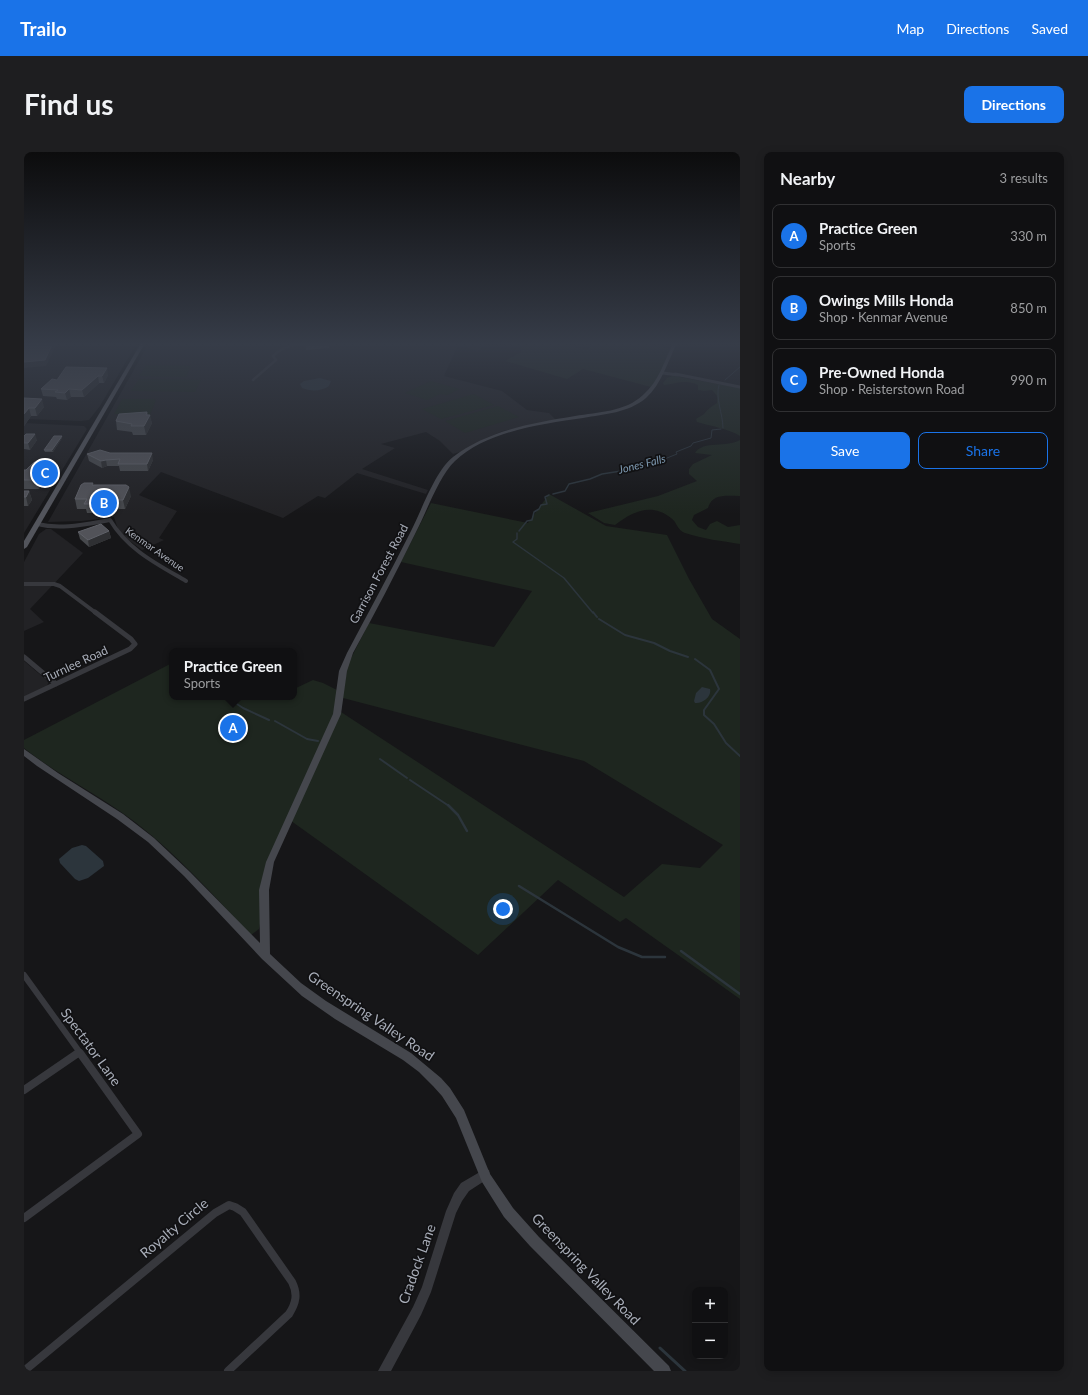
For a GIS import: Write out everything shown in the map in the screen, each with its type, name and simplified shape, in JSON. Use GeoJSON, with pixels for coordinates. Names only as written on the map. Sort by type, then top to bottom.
{"type":"FeatureCollection","features":[{"type":"Feature","properties":{"kind":"main road"},"geometry":{"type":"LineString","coordinates":[[24,547],[110,400]]}},
{"type":"Feature","properties":{"kind":"main road","name":"Garrison Forest Road"},"geometry":{"type":"LineString","coordinates":[[265,956],[264,890],[270,862],[337,714],[343,672],[350,653],[410,539],[444,469],[455,458],[468,449],[504,432],[629,407],[640,400]]}},
{"type":"Feature","properties":{"kind":"main road","name":"Greenspring Valley Road"},"geometry":{"type":"LineString","coordinates":[[24,752],[43,767],[117,814],[148,838],[202,890],[265,956],[307,994],[337,1015],[401,1053],[436,1080],[456,1106],[466,1125],[485,1174],[505,1207],[524,1230],[664,1371]]}},
{"type":"Feature","properties":{"kind":"street","name":"Kenmar Avenue"},"geometry":{"type":"LineString","coordinates":[[37,524],[44,527],[110,520],[115,530],[124,540],[186,581]]}},
{"type":"Feature","properties":{"kind":"street","name":"Turnlee Road"},"geometry":{"type":"LineString","coordinates":[[24,584],[54,584],[60,586],[131,639],[135,644],[130,649],[24,699]]}},
{"type":"Feature","properties":{"kind":"street"},"geometry":{"type":"LineString","coordinates":[[24,657],[56,684]]}},
{"type":"Feature","properties":{"kind":"street","name":"Spectator Lane"},"geometry":{"type":"LineString","coordinates":[[24,975],[138,1134],[24,1218]]}},
{"type":"Feature","properties":{"kind":"street"},"geometry":{"type":"LineString","coordinates":[[24,1090],[79,1052]]}},
{"type":"Feature","properties":{"kind":"street","name":"Cradock Lane"},"geometry":{"type":"LineString","coordinates":[[384,1371],[417,1311],[451,1211],[458,1197],[465,1187],[485,1174]]}},
{"type":"Feature","properties":{"kind":"street","name":"Royalty Circle"},"geometry":{"type":"LineString","coordinates":[[24,1371],[215,1213],[228,1204],[235,1205],[243,1212],[292,1282],[297,1296],[295,1305],[289,1314],[228,1371]]}},
{"type":"Feature","properties":{"kind":"shaded area"},"geometry":{"type":"Polygon","coordinates":[[[24,400],[104,400],[89,420],[24,419],[24,400]]]}},
{"type":"Feature","properties":{"kind":"shaded area"},"geometry":{"type":"Polygon","coordinates":[[[117,400],[514,400],[527,410],[549,413],[556,420],[503,431],[484,439],[463,451],[453,454],[440,441],[426,432],[381,444],[395,448],[362,469],[428,490],[426,494],[357,473],[325,498],[318,496],[283,518],[161,472],[139,495],[177,511],[159,538],[164,540],[142,550],[127,539],[118,529],[114,517],[82,521],[48,522],[117,400]]]}},
{"type":"Feature","properties":{"kind":"shaded area"},"geometry":{"type":"Polygon","coordinates":[[[122,400],[156,400],[150,415],[114,414],[122,400]]]}},
{"type":"Feature","properties":{"kind":"shaded area"},"geometry":{"type":"Polygon","coordinates":[[[454,400],[485,400],[494,405],[441,419],[422,409],[454,400]]]}},
{"type":"Feature","properties":{"kind":"shaded area"},"geometry":{"type":"Polygon","coordinates":[[[717,400],[740,400],[740,436],[697,422],[696,419],[717,403],[717,400]]]}},
{"type":"Feature","properties":{"kind":"shaded area"},"geometry":{"type":"Polygon","coordinates":[[[498,406],[519,417],[465,433],[445,421],[498,406]]]}},
{"type":"Feature","properties":{"kind":"shaded area"},"geometry":{"type":"Polygon","coordinates":[[[24,423],[84,426],[87,429],[24,533],[24,423]]]}},
{"type":"Feature","properties":{"kind":"shaded area"},"geometry":{"type":"Polygon","coordinates":[[[740,440],[740,496],[721,496],[716,498],[710,503],[708,508],[694,515],[692,520],[698,527],[706,530],[710,524],[717,521],[728,527],[740,525],[740,544],[682,532],[671,518],[664,513],[656,511],[649,510],[635,513],[615,525],[604,523],[588,513],[658,496],[697,481],[689,474],[689,469],[693,464],[712,455],[695,453],[699,449],[709,445],[729,444],[740,440]]]}},
{"type":"Feature","properties":{"kind":"shaded area"},"geometry":{"type":"Polygon","coordinates":[[[549,494],[606,526],[667,535],[689,579],[712,619],[740,639],[740,999],[626,918],[620,922],[558,880],[478,955],[287,818],[277,839],[259,929],[251,935],[195,876],[151,835],[122,812],[51,768],[24,748],[24,740],[169,665],[169,700],[297,700],[297,688],[313,680],[323,683],[343,693],[348,664],[369,623],[494,647],[532,591],[401,562],[431,503],[528,523],[549,494]],[[343,698],[341,712],[624,897],[662,864],[700,868],[723,845],[584,761],[343,698]]]}},
{"type":"Feature","properties":{"kind":"shaded area"},"geometry":{"type":"Polygon","coordinates":[[[46,529],[51,529],[83,553],[30,609],[44,622],[24,631],[24,562],[39,534],[46,529]]]}},
{"type":"Feature","properties":{"kind":"shaded area"},"geometry":{"type":"Polygon","coordinates":[[[24,661],[49,682],[46,687],[24,697],[24,661]]]}},
{"type":"Feature","properties":{"kind":"shaded area"},"geometry":{"type":"Polygon","coordinates":[[[702,687],[710,689],[710,694],[704,701],[695,703],[696,693],[702,687]]]}},
{"type":"Feature","properties":{"kind":"shaded area"},"geometry":{"type":"Polygon","coordinates":[[[82,845],[86,846],[103,861],[104,866],[88,878],[79,881],[75,879],[60,863],[59,859],[72,848],[82,845]]]}},
{"type":"Feature","properties":{"kind":"building"},"geometry":{"type":"Polygon","coordinates":[[[24,400],[41,400],[35,408],[29,408],[24,414],[24,400]]]}},
{"type":"Feature","properties":{"kind":"building"},"geometry":{"type":"Polygon","coordinates":[[[147,412],[146,415],[150,415],[144,426],[131,426],[132,424],[116,421],[119,414],[147,412]]]}},
{"type":"Feature","properties":{"kind":"building"},"geometry":{"type":"Polygon","coordinates":[[[26,434],[35,434],[28,443],[24,443],[24,436],[26,434]]]}},
{"type":"Feature","properties":{"kind":"building"},"geometry":{"type":"Polygon","coordinates":[[[54,436],[62,436],[52,450],[44,450],[54,436]]]}},
{"type":"Feature","properties":{"kind":"building"},"geometry":{"type":"Polygon","coordinates":[[[100,450],[110,453],[152,453],[147,464],[118,464],[120,459],[101,461],[87,454],[100,450]]]}},
{"type":"Feature","properties":{"kind":"building"},"geometry":{"type":"Polygon","coordinates":[[[34,462],[54,462],[51,468],[44,468],[36,480],[24,480],[24,470],[26,470],[34,462]]]}},
{"type":"Feature","properties":{"kind":"building"},"geometry":{"type":"Polygon","coordinates":[[[84,483],[93,483],[92,485],[126,485],[129,487],[123,500],[105,500],[103,502],[96,502],[95,504],[84,504],[87,499],[75,499],[81,485],[84,483]]]}},
{"type":"Feature","properties":{"kind":"building"},"geometry":{"type":"Polygon","coordinates":[[[24,491],[29,491],[26,497],[24,497],[24,491]]]}},
{"type":"Feature","properties":{"kind":"building"},"geometry":{"type":"Polygon","coordinates":[[[101,524],[109,531],[88,540],[78,532],[101,524]]]}},
{"type":"Feature","properties":{"kind":"waterway","name":"Jones Falls"},"geometry":{"type":"LineString","coordinates":[[719,400],[723,428]]}},
{"type":"Feature","properties":{"kind":"waterway","name":"Jones Falls"},"geometry":{"type":"LineString","coordinates":[[657,462],[677,454],[676,452],[691,446],[693,443],[711,438],[712,430],[721,429]]}},
{"type":"Feature","properties":{"kind":"waterway","name":"Jones Falls"},"geometry":{"type":"LineString","coordinates":[[553,494],[565,491],[569,484],[590,479],[602,474],[621,471],[629,467],[651,464],[659,461]]}},
{"type":"Feature","properties":{"kind":"waterway","name":"Jones Falls"},"geometry":{"type":"LineString","coordinates":[[519,531],[527,521],[532,520],[534,512],[539,509],[541,505],[547,504],[545,497],[549,495]]}},
{"type":"Feature","properties":{"kind":"waterway","name":"Jones Falls"},"geometry":{"type":"LineString","coordinates":[[517,533],[517,539],[513,542],[564,578],[593,613]]}},
{"type":"Feature","properties":{"kind":"waterway","name":"Jones Falls"},"geometry":{"type":"LineString","coordinates":[[593,612],[597,617]]}},
{"type":"Feature","properties":{"kind":"waterway","name":"Jones Falls"},"geometry":{"type":"LineString","coordinates":[[599,619],[625,635],[654,643],[670,651],[688,657]]}},
{"type":"Feature","properties":{"kind":"waterway","name":"Jones Falls"},"geometry":{"type":"LineString","coordinates":[[695,659],[710,670],[719,689],[704,710],[704,715],[714,724],[726,743],[740,756]]}},
{"type":"Feature","properties":{"kind":"waterway"},"geometry":{"type":"LineString","coordinates":[[231,700],[243,708],[269,720]]}},
{"type":"Feature","properties":{"kind":"waterway"},"geometry":{"type":"LineString","coordinates":[[275,721],[307,739],[318,741]]}},
{"type":"Feature","properties":{"kind":"waterway"},"geometry":{"type":"LineString","coordinates":[[380,759],[407,778]]}},
{"type":"Feature","properties":{"kind":"waterway"},"geometry":{"type":"LineString","coordinates":[[410,780],[449,806]]}},
{"type":"Feature","properties":{"kind":"waterway"},"geometry":{"type":"LineString","coordinates":[[449,806],[458,815],[467,831]]}},
{"type":"Feature","properties":{"kind":"waterway"},"geometry":{"type":"LineString","coordinates":[[519,886],[618,947],[642,957],[665,957]]}},
{"type":"Feature","properties":{"kind":"waterway"},"geometry":{"type":"LineString","coordinates":[[681,951],[740,994]]}},
{"type":"Feature","properties":{"kind":"waterway"},"geometry":{"type":"LineString","coordinates":[[660,1348],[685,1371]]}},
{"type":"Feature","properties":{"kind":"place","name":"Pre-Owned Honda"},"geometry":{"type":"Point","coordinates":[45,473]}},
{"type":"Feature","properties":{"kind":"place","name":"Owings Mills Honda"},"geometry":{"type":"Point","coordinates":[104,503]}},
{"type":"Feature","properties":{"kind":"place","name":"Practice Green"},"geometry":{"type":"Point","coordinates":[233,728]}}]}
